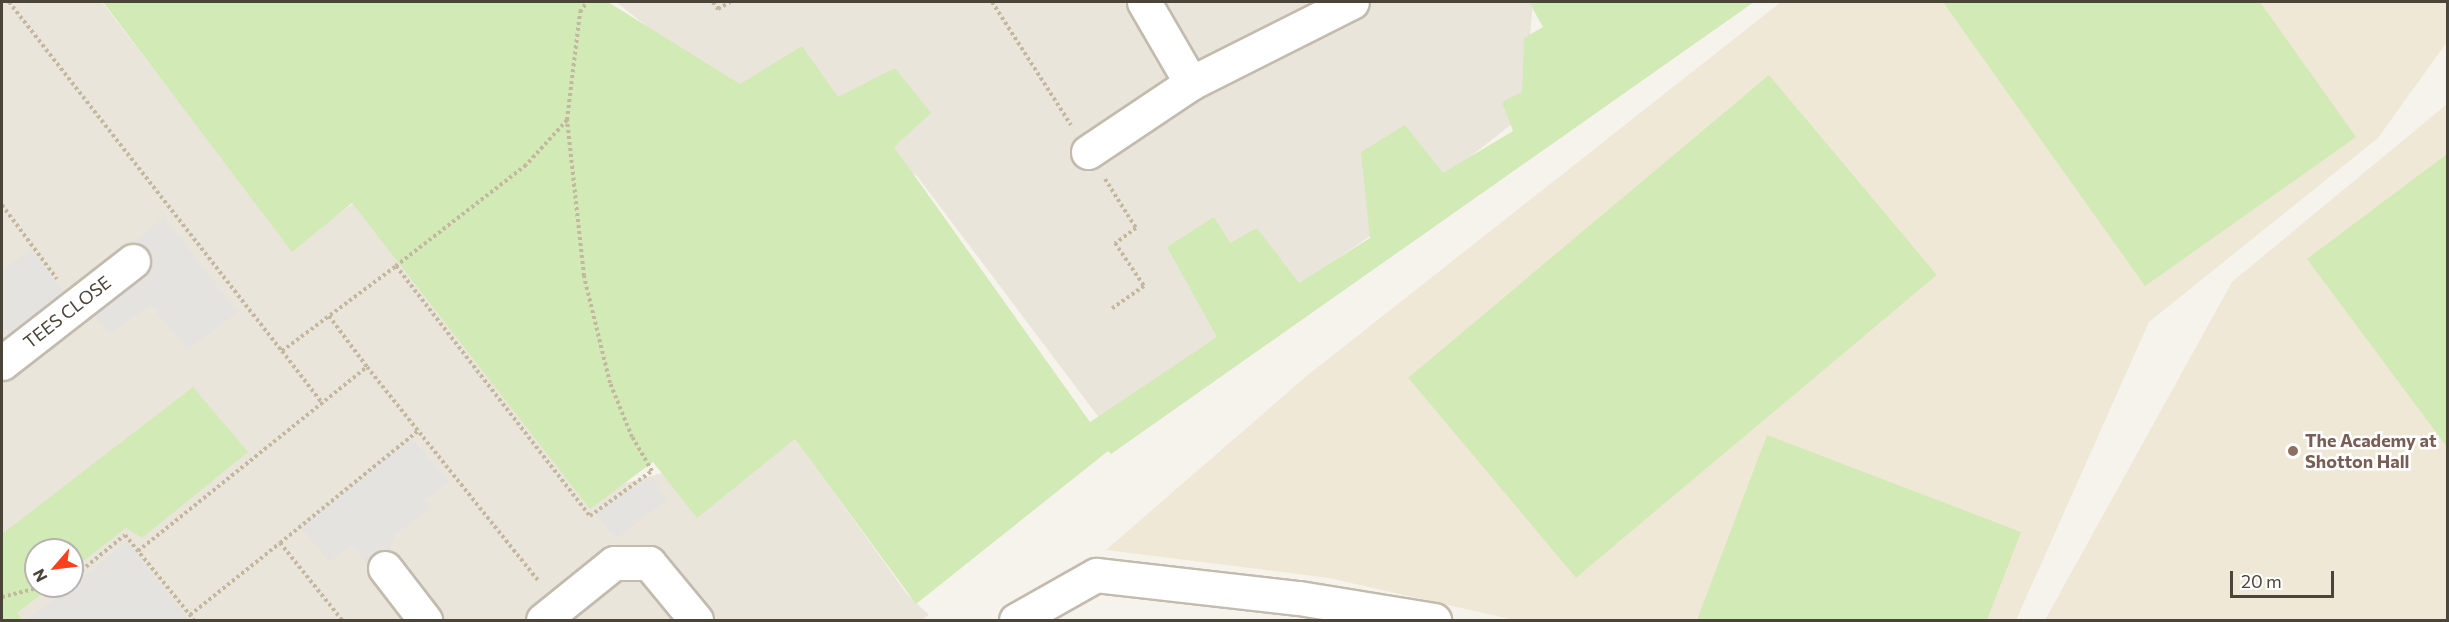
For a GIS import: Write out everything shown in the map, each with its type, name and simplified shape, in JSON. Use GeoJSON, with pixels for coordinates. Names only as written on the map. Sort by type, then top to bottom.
{"type":"FeatureCollection","features":[{"type":"Feature","properties":{"kind":"street"},"geometry":{"type":"LineString","coordinates":[[1144,2],[1191,83]]}},
{"type":"Feature","properties":{"kind":"street"},"geometry":{"type":"LineString","coordinates":[[1088,152],[1191,83],[1352,2]]}},
{"type":"Feature","properties":{"kind":"street","name":"TEES CLOSE"},"geometry":{"type":"LineString","coordinates":[[2,363],[133,261]]}},
{"type":"Feature","properties":{"kind":"street"},"geometry":{"type":"LineString","coordinates":[[544,605],[614,563],[649,563],[696,621]]}},
{"type":"Feature","properties":{"kind":"street"},"geometry":{"type":"LineString","coordinates":[[385,568],[425,621]]}},
{"type":"Feature","properties":{"kind":"street"},"geometry":{"type":"LineString","coordinates":[[1016,621],[1096,575],[1299,598],[1434,621]]}},
{"type":"Feature","properties":{"kind":"path"},"geometry":{"type":"LineString","coordinates":[[9,2],[322,403]]}},
{"type":"Feature","properties":{"kind":"path"},"geometry":{"type":"LineString","coordinates":[[396,266],[590,516],[652,471],[632,437],[610,383],[584,276],[567,120],[579,12],[587,2]]}},
{"type":"Feature","properties":{"kind":"path"},"geometry":{"type":"LineString","coordinates":[[713,2],[718,9],[730,2]]}},
{"type":"Feature","properties":{"kind":"path"},"geometry":{"type":"LineString","coordinates":[[282,351],[526,165],[567,120]]}},
{"type":"Feature","properties":{"kind":"path"},"geometry":{"type":"LineString","coordinates":[[2,205],[64,288]]}},
{"type":"Feature","properties":{"kind":"path"},"geometry":{"type":"LineString","coordinates":[[329,316],[418,431],[544,605]]}},
{"type":"Feature","properties":{"kind":"path"},"geometry":{"type":"LineString","coordinates":[[138,551],[367,367]]}},
{"type":"Feature","properties":{"kind":"path"},"geometry":{"type":"LineString","coordinates":[[190,615],[418,431]]}},
{"type":"Feature","properties":{"kind":"path"},"geometry":{"type":"LineString","coordinates":[[84,568],[125,535],[194,621]]}},
{"type":"Feature","properties":{"kind":"path"},"geometry":{"type":"LineString","coordinates":[[280,543],[342,621]]}},
{"type":"Feature","properties":{"kind":"path"},"geometry":{"type":"LineString","coordinates":[[2,597],[24,591]]}},
{"type":"Feature","properties":{"kind":"shaded area"},"geometry":{"type":"Polygon","coordinates":[[[2,2],[102,2],[291,248],[358,200],[581,495],[794,437],[907,594],[929,615],[922,620],[2,620],[2,2]]]}},
{"type":"Feature","properties":{"kind":"shaded area"},"geometry":{"type":"Polygon","coordinates":[[[616,2],[1533,2],[1523,115],[1366,239],[1100,419],[917,176],[710,76],[616,2]]]}},
{"type":"Feature","properties":{"kind":"shaded area"},"geometry":{"type":"Polygon","coordinates":[[[1781,2],[2447,2],[2447,42],[2378,138],[2149,322],[2016,620],[1514,620],[1329,578],[1106,550],[1309,374],[1781,2]]]}},
{"type":"Feature","properties":{"kind":"shaded area","name":"The Academy at Shotton Hall"},"geometry":{"type":"Polygon","coordinates":[[[2447,104],[2447,620],[2045,620],[2232,282],[2447,104]]]}},
{"type":"Feature","properties":{"kind":"shaded area"},"geometry":{"type":"Polygon","coordinates":[[[164,217],[238,312],[187,350],[151,305],[110,334],[93,314],[139,275],[123,252],[164,217]]]}},
{"type":"Feature","properties":{"kind":"shaded area"},"geometry":{"type":"Polygon","coordinates":[[[30,249],[65,293],[11,335],[2,322],[2,271],[30,249]]]}},
{"type":"Feature","properties":{"kind":"shaded area"},"geometry":{"type":"Polygon","coordinates":[[[411,437],[450,483],[425,499],[431,508],[396,534],[390,547],[394,561],[376,575],[352,545],[329,562],[300,526],[411,437]]]}},
{"type":"Feature","properties":{"kind":"shaded area"},"geometry":{"type":"Polygon","coordinates":[[[651,476],[667,500],[616,539],[595,513],[651,476]]]}},
{"type":"Feature","properties":{"kind":"shaded area"},"geometry":{"type":"Polygon","coordinates":[[[126,541],[190,620],[26,620],[56,598],[84,598],[84,576],[126,541]]]}},
{"type":"Feature","properties":{"kind":"green space"},"geometry":{"type":"Polygon","coordinates":[[[103,2],[608,2],[740,84],[802,46],[838,97],[895,68],[931,113],[894,147],[1090,422],[1217,337],[1167,247],[1214,217],[1230,243],[1257,228],[1299,283],[1370,238],[1361,152],[1405,125],[1443,173],[1513,131],[1502,102],[1522,92],[1524,38],[1543,27],[1529,2],[1754,2],[1111,454],[1108,451],[916,604],[795,439],[697,518],[653,462],[590,509],[352,203],[292,252],[103,2]]]}},
{"type":"Feature","properties":{"kind":"green space"},"geometry":{"type":"Polygon","coordinates":[[[1943,2],[2260,2],[2356,137],[2145,286],[1943,2]]]}},
{"type":"Feature","properties":{"kind":"green space"},"geometry":{"type":"Polygon","coordinates":[[[1769,75],[1937,275],[1576,578],[1408,378],[1769,75]]]}},
{"type":"Feature","properties":{"kind":"green space"},"geometry":{"type":"Polygon","coordinates":[[[2447,154],[2447,447],[2307,259],[2447,154]]]}},
{"type":"Feature","properties":{"kind":"green space"},"geometry":{"type":"Polygon","coordinates":[[[193,387],[248,452],[142,538],[126,528],[84,561],[84,538],[24,538],[24,598],[36,598],[17,613],[22,620],[2,620],[2,534],[193,387]]]}},
{"type":"Feature","properties":{"kind":"green space"},"geometry":{"type":"Polygon","coordinates":[[[1767,435],[2021,532],[1987,620],[1697,620],[1767,435]]]}},
{"type":"Feature","properties":{"kind":"place","name":"The Academy at Shotton Hall"},"geometry":{"type":"Point","coordinates":[2293,451]}}]}
